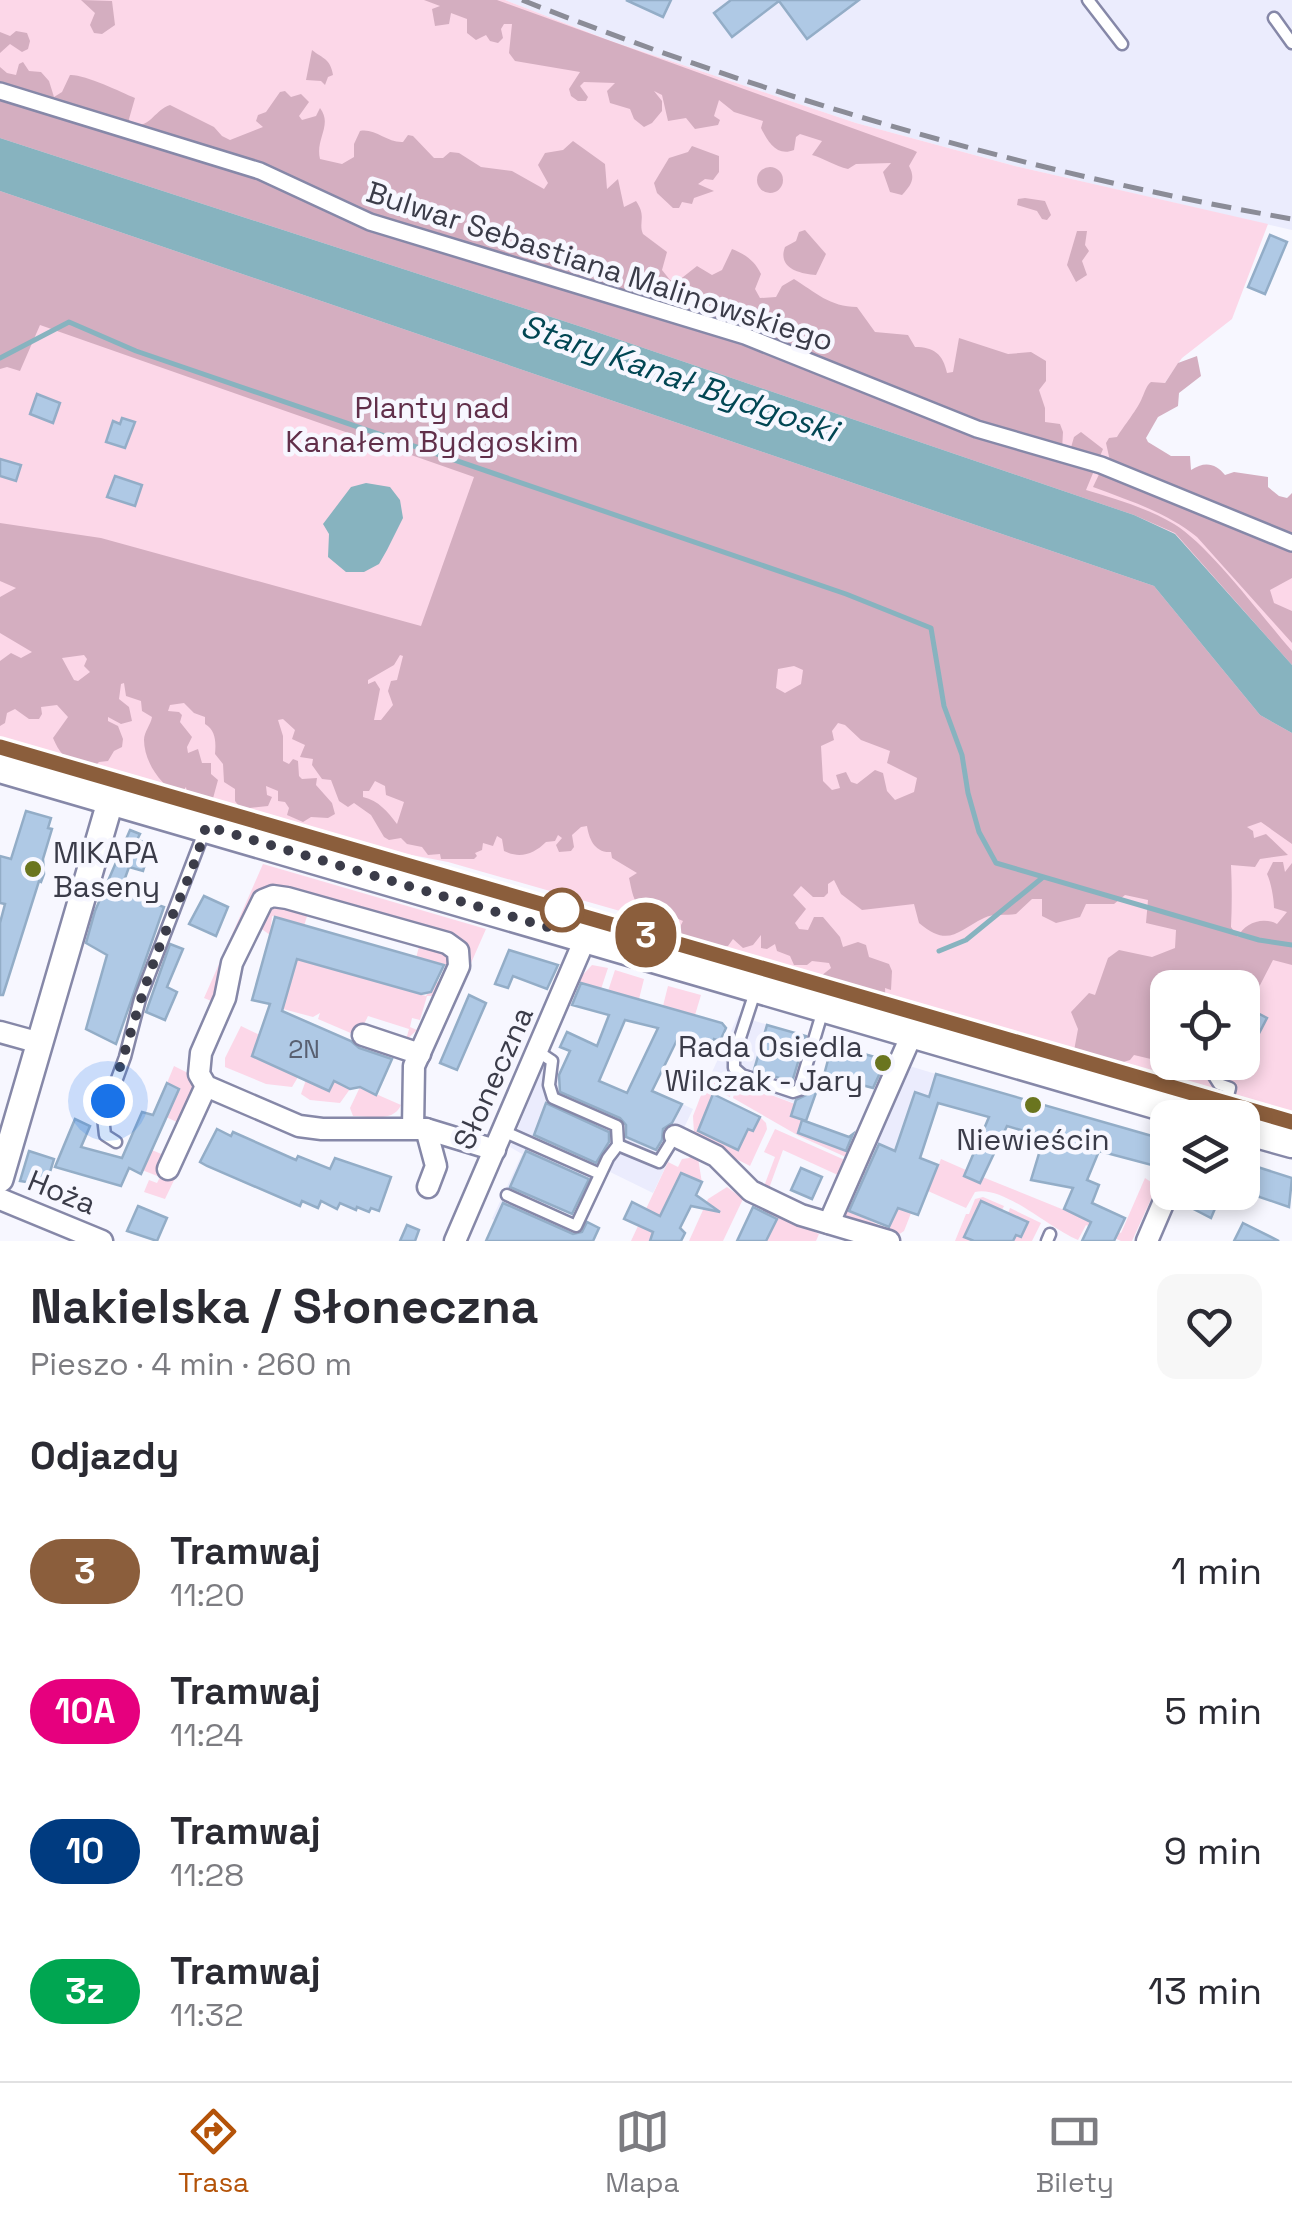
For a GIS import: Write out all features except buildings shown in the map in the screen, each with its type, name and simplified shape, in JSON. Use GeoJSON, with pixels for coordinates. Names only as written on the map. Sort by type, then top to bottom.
{"type":"FeatureCollection","features":[{"type":"Feature","properties":{"kind":"main road"},"geometry":{"type":"LineString","coordinates":[[0,768],[1150,1101]]}},
{"type":"Feature","properties":{"kind":"main road"},"geometry":{"type":"LineString","coordinates":[[1260,1133],[1292,1142]]}},
{"type":"Feature","properties":{"kind":"street","name":"Bulwar Sebastiana Malinowskiego"},"geometry":{"type":"LineString","coordinates":[[0,90],[260,171],[370,222],[745,336],[977,430],[1101,465],[1292,543]]}},
{"type":"Feature","properties":{"kind":"street"},"geometry":{"type":"LineString","coordinates":[[0,1179],[111,799]]}},
{"type":"Feature","properties":{"kind":"street"},"geometry":{"type":"LineString","coordinates":[[428,1187],[436,1166],[419,1129],[414,1066],[432,1007],[461,962],[458,952],[452,945],[287,898],[268,898],[257,908],[232,963],[225,998],[201,1053],[198,1067],[206,1086],[286,1123],[308,1128],[419,1129],[499,1141]]}},
{"type":"Feature","properties":{"kind":"street","name":"Słoneczna"},"geometry":{"type":"LineString","coordinates":[[455,1241],[585,938]]}},
{"type":"Feature","properties":{"kind":"street"},"geometry":{"type":"LineString","coordinates":[[0,1032],[40,1043]]}},
{"type":"Feature","properties":{"kind":"street"},"geometry":{"type":"LineString","coordinates":[[362,1034],[420,1054]]}},
{"type":"Feature","properties":{"kind":"street"},"geometry":{"type":"LineString","coordinates":[[829,1223],[912,1034]]}},
{"type":"Feature","properties":{"kind":"street"},"geometry":{"type":"LineString","coordinates":[[168,1169],[206,1086]]}},
{"type":"Feature","properties":{"kind":"street"},"geometry":{"type":"LineString","coordinates":[[674,1136],[716,1156],[751,1191],[801,1216],[889,1241]]}},
{"type":"Feature","properties":{"kind":"street","name":"Hoża"},"geometry":{"type":"LineString","coordinates":[[0,1199],[102,1241]]}},
{"type":"Feature","properties":{"kind":"street"},"geometry":{"type":"LineString","coordinates":[[1147,1241],[1160,1210]]}},
{"type":"Feature","properties":{"kind":"lane"},"geometry":{"type":"LineString","coordinates":[[1088,0],[1122,44]]}},
{"type":"Feature","properties":{"kind":"lane"},"geometry":{"type":"LineString","coordinates":[[1274,18],[1292,43]]}},
{"type":"Feature","properties":{"kind":"lane"},"geometry":{"type":"LineString","coordinates":[[116,1142],[105,1135],[103,1116],[140,999],[186,887],[206,826]]}},
{"type":"Feature","properties":{"kind":"lane"},"geometry":{"type":"LineString","coordinates":[[756,988],[734,1056],[734,1068],[742,1075],[792,1092],[799,1090],[824,1008]]}},
{"type":"Feature","properties":{"kind":"lane"},"geometry":{"type":"LineString","coordinates":[[507,1195],[576,1226],[618,1145],[617,1126],[553,1098],[549,1085],[552,1061],[537,1051]]}},
{"type":"Feature","properties":{"kind":"lane"},"geometry":{"type":"LineString","coordinates":[[1216,1080],[1230,1088],[1220,1100]]}},
{"type":"Feature","properties":{"kind":"lane"},"geometry":{"type":"LineString","coordinates":[[618,1145],[659,1162],[674,1136]]}},
{"type":"Feature","properties":{"kind":"lane"},"geometry":{"type":"LineString","coordinates":[[499,1141],[600,1174]]}},
{"type":"Feature","properties":{"kind":"shaded area"},"geometry":{"type":"Polygon","coordinates":[[[505,0],[1292,0],[1292,230],[1015,166],[856,123],[611,41],[505,0]]]}},
{"type":"Feature","properties":{"kind":"shaded area"},"geometry":{"type":"Polygon","coordinates":[[[738,1016],[819,1040],[802,1106],[712,1072],[738,1016]]]}},
{"type":"Feature","properties":{"kind":"shaded area"},"geometry":{"type":"Polygon","coordinates":[[[544,1064],[635,1106],[645,1087],[693,1109],[653,1193],[606,1170],[573,1241],[541,1241],[492,1219],[522,1154],[510,1147],[544,1064]]]}},
{"type":"Feature","properties":{"kind":"shaded area"},"geometry":{"type":"Polygon","coordinates":[[[906,1065],[936,1074],[901,1174],[864,1159],[906,1065]]]}},
{"type":"Feature","properties":{"kind":"green space","name":"Planty nad Kanałem Bydgoskim"},"geometry":{"type":"Polygon","coordinates":[[[0,0],[505,0],[611,41],[856,123],[1015,166],[1268,224],[1232,319],[1182,358],[1118,451],[1292,510],[1292,1117],[1260,1108],[1260,1100],[1234,1100],[1165,1080],[1260,1080],[1260,970],[1150,970],[1150,1076],[696,943],[620,911],[448,862],[370,847],[0,742],[0,0]]]}},
{"type":"Feature","properties":{"kind":"green space"},"geometry":{"type":"Polygon","coordinates":[[[81,0],[112,1],[115,25],[102,34],[94,33],[90,25],[95,13],[81,0]]]}},
{"type":"Feature","properties":{"kind":"green space"},"geometry":{"type":"Polygon","coordinates":[[[424,0],[497,0],[913,150],[917,152],[909,166],[911,182],[902,195],[890,192],[883,172],[891,163],[843,168],[812,155],[822,141],[800,134],[794,150],[778,150],[761,128],[763,121],[734,112],[719,100],[714,116],[720,120],[718,125],[695,129],[686,118],[668,121],[662,95],[654,91],[662,101],[662,111],[644,127],[630,109],[610,103],[607,91],[615,83],[584,82],[580,86],[588,97],[578,101],[569,89],[580,72],[515,61],[509,53],[512,24],[504,24],[503,38],[498,43],[486,35],[476,40],[467,33],[467,19],[451,13],[449,24],[435,26],[432,9],[440,6],[424,0]]]}},
{"type":"Feature","properties":{"kind":"green space"},"geometry":{"type":"Polygon","coordinates":[[[16,31],[27,33],[28,49],[22,52],[10,44],[0,53],[0,32],[10,36],[16,31]]]}},
{"type":"Feature","properties":{"kind":"green space"},"geometry":{"type":"Polygon","coordinates":[[[312,50],[332,69],[333,75],[325,85],[306,80],[312,50]]]}},
{"type":"Feature","properties":{"kind":"green space"},"geometry":{"type":"Polygon","coordinates":[[[23,62],[29,71],[41,72],[49,81],[54,97],[62,92],[70,75],[84,77],[135,98],[130,124],[147,122],[170,105],[214,127],[230,140],[263,127],[256,121],[258,115],[266,112],[280,92],[291,97],[301,94],[309,102],[299,116],[302,120],[316,116],[320,108],[324,114],[320,159],[342,164],[354,157],[360,131],[397,142],[403,142],[408,135],[434,158],[459,153],[481,167],[512,171],[544,189],[548,183],[538,165],[545,153],[563,150],[573,141],[605,164],[607,189],[618,179],[624,207],[636,201],[643,234],[667,252],[662,270],[670,280],[678,281],[697,266],[712,275],[722,270],[732,249],[759,269],[755,289],[760,298],[776,297],[782,286],[794,279],[831,302],[857,307],[875,332],[908,335],[915,347],[937,353],[947,373],[953,372],[959,338],[1008,354],[1031,352],[1046,361],[1046,381],[1039,390],[1045,422],[1060,424],[1062,450],[1070,451],[1074,437],[1081,432],[1103,449],[1086,490],[1153,513],[1188,534],[1292,651],[1292,665],[1175,533],[1134,515],[585,328],[0,138],[0,67],[16,75],[23,62]]]}},
{"type":"Feature","properties":{"kind":"green space"},"geometry":{"type":"Polygon","coordinates":[[[692,146],[719,156],[719,172],[713,180],[705,179],[698,184],[714,191],[694,198],[692,204],[682,202],[679,208],[673,208],[657,193],[654,183],[669,158],[688,152],[692,146]]]}},
{"type":"Feature","properties":{"kind":"green space"},"geometry":{"type":"Polygon","coordinates":[[[770,167],[779,171],[783,180],[779,189],[770,193],[761,189],[757,180],[761,171],[770,167]]]}},
{"type":"Feature","properties":{"kind":"green space"},"geometry":{"type":"Polygon","coordinates":[[[0,191],[1154,586],[1260,715],[1292,733],[1292,844],[1261,822],[1247,827],[1254,838],[1266,834],[1288,855],[1260,859],[1255,867],[1231,865],[1231,927],[1238,937],[1255,922],[1277,924],[1287,912],[1274,908],[1267,874],[1273,862],[1283,862],[1285,872],[1292,863],[1292,965],[1273,960],[1260,985],[1260,970],[1150,970],[1150,1059],[1134,1055],[1117,1064],[1118,1070],[1073,1056],[1078,1029],[1071,1012],[1089,993],[1095,995],[1108,958],[1119,950],[1152,957],[1175,948],[1176,930],[1146,923],[1148,900],[1125,895],[1114,904],[1086,904],[1080,917],[1056,923],[1042,916],[1042,899],[1032,899],[1016,914],[988,916],[946,936],[919,923],[914,904],[862,910],[841,894],[834,880],[828,884],[824,897],[813,897],[801,886],[793,895],[806,909],[795,923],[799,929],[808,930],[814,917],[823,917],[840,937],[843,947],[858,942],[866,945],[869,957],[889,964],[891,990],[885,988],[886,1009],[882,1011],[822,993],[821,976],[831,968],[829,963],[794,965],[790,956],[777,951],[775,944],[761,948],[761,935],[753,945],[743,948],[733,939],[723,947],[722,955],[709,964],[667,946],[666,939],[678,931],[683,921],[669,915],[653,918],[642,910],[633,896],[629,878],[637,873],[612,858],[611,852],[596,847],[587,826],[572,835],[571,851],[559,852],[556,845],[562,838],[558,835],[555,841],[532,852],[516,855],[504,851],[502,839],[497,836],[493,846],[483,843],[474,859],[441,859],[440,854],[428,855],[422,847],[407,844],[401,838],[389,840],[371,815],[354,803],[348,807],[339,801],[331,780],[322,779],[312,765],[313,759],[300,757],[305,745],[292,739],[295,730],[283,719],[278,720],[283,736],[283,761],[298,761],[302,779],[317,778],[316,785],[332,803],[335,814],[328,818],[311,817],[303,822],[287,815],[289,808],[278,801],[278,791],[266,786],[267,795],[272,797],[268,806],[241,809],[235,801],[235,789],[224,782],[223,764],[215,754],[215,737],[205,724],[205,717],[184,703],[170,705],[168,711],[182,715],[180,722],[192,737],[188,753],[198,749],[202,763],[211,763],[211,774],[218,780],[212,802],[187,794],[186,787],[181,794],[174,791],[155,773],[147,756],[144,737],[152,717],[142,711],[141,701],[126,696],[124,683],[119,699],[129,707],[132,721],[121,724],[108,717],[118,726],[122,747],[108,761],[94,767],[73,762],[63,755],[53,738],[68,717],[57,705],[41,707],[39,719],[29,719],[15,709],[7,713],[0,726],[0,661],[11,653],[21,658],[32,652],[0,633],[0,597],[16,588],[0,581],[0,523],[101,538],[421,626],[474,477],[40,325],[20,371],[0,369],[0,191]],[[84,655],[62,658],[74,680],[90,672],[84,666],[84,655]],[[403,656],[394,665],[368,680],[368,684],[375,681],[380,689],[374,720],[381,720],[393,705],[388,691],[391,681],[397,680],[403,656]],[[794,666],[778,669],[776,688],[785,693],[801,684],[803,670],[794,666]],[[838,723],[832,731],[834,740],[821,746],[823,781],[832,790],[840,788],[836,775],[846,772],[851,782],[857,784],[875,770],[883,773],[887,791],[895,800],[914,792],[917,778],[887,763],[890,751],[861,740],[845,725],[838,723]],[[375,781],[369,791],[363,791],[363,797],[382,807],[397,824],[404,802],[386,795],[385,786],[375,781]]]}},
{"type":"Feature","properties":{"kind":"green space"},"geometry":{"type":"Polygon","coordinates":[[[1018,199],[1045,201],[1051,215],[1047,220],[1037,211],[1017,205],[1018,199]]]}},
{"type":"Feature","properties":{"kind":"green space"},"geometry":{"type":"Polygon","coordinates":[[[805,230],[826,254],[816,275],[797,271],[784,260],[785,247],[805,230]]]}},
{"type":"Feature","properties":{"kind":"green space"},"geometry":{"type":"Polygon","coordinates":[[[1077,231],[1087,231],[1085,245],[1089,251],[1082,261],[1087,275],[1076,282],[1067,265],[1077,231]]]}},
{"type":"Feature","properties":{"kind":"green space"},"geometry":{"type":"Polygon","coordinates":[[[1197,356],[1201,376],[1179,393],[1178,406],[1158,417],[1146,438],[1148,442],[1171,456],[1190,456],[1191,470],[1210,465],[1225,475],[1234,472],[1268,477],[1268,487],[1279,496],[1287,498],[1292,493],[1292,538],[1110,461],[1106,443],[1117,437],[1149,384],[1165,383],[1178,363],[1197,356]]]}},
{"type":"Feature","properties":{"kind":"green space"},"geometry":{"type":"Polygon","coordinates":[[[1102,468],[1292,544],[1292,578],[1270,590],[1274,603],[1292,611],[1292,643],[1197,537],[1160,514],[1093,487],[1102,468]]]}},
{"type":"Feature","properties":{"kind":"green space"},"geometry":{"type":"Polygon","coordinates":[[[263,864],[486,929],[460,988],[457,986],[465,966],[429,927],[284,886],[264,894],[216,1003],[204,998],[263,864]]]}},
{"type":"Feature","properties":{"kind":"green space"},"geometry":{"type":"Polygon","coordinates":[[[276,905],[308,913],[304,926],[272,916],[270,935],[259,927],[266,911],[276,905]]]}},
{"type":"Feature","properties":{"kind":"green space"},"geometry":{"type":"Polygon","coordinates":[[[420,943],[451,953],[454,964],[440,996],[427,996],[420,1020],[412,1018],[410,1027],[417,1030],[406,1040],[409,1029],[368,1016],[353,1034],[318,1019],[320,1013],[313,1017],[283,1009],[297,959],[426,996],[434,981],[443,983],[447,966],[416,958],[420,943]]]}},
{"type":"Feature","properties":{"kind":"green space"},"geometry":{"type":"Polygon","coordinates":[[[592,965],[608,968],[601,989],[576,982],[592,965]]]}},
{"type":"Feature","properties":{"kind":"green space"},"geometry":{"type":"Polygon","coordinates":[[[615,970],[644,979],[639,999],[608,991],[615,970]]]}},
{"type":"Feature","properties":{"kind":"green space"},"geometry":{"type":"Polygon","coordinates":[[[668,986],[701,995],[695,1015],[663,1006],[668,986]]]}},
{"type":"Feature","properties":{"kind":"green space"},"geometry":{"type":"Polygon","coordinates":[[[241,1026],[262,1036],[252,1056],[298,1077],[292,1087],[266,1084],[225,1067],[225,1058],[241,1026]]]}},
{"type":"Feature","properties":{"kind":"green space"},"geometry":{"type":"Polygon","coordinates":[[[174,1066],[188,1073],[196,1088],[181,1124],[166,1117],[179,1089],[167,1083],[174,1066]]]}},
{"type":"Feature","properties":{"kind":"green space"},"geometry":{"type":"Polygon","coordinates":[[[712,1072],[733,1080],[730,1097],[705,1086],[712,1072]]]}},
{"type":"Feature","properties":{"kind":"green space"},"geometry":{"type":"Polygon","coordinates":[[[306,1080],[329,1090],[334,1081],[350,1089],[340,1103],[310,1100],[301,1094],[306,1080]]]}},
{"type":"Feature","properties":{"kind":"green space"},"geometry":{"type":"Polygon","coordinates":[[[737,1082],[795,1104],[792,1116],[802,1120],[798,1133],[850,1153],[848,1158],[799,1136],[733,1098],[737,1082]]]}},
{"type":"Feature","properties":{"kind":"green space"},"geometry":{"type":"Polygon","coordinates":[[[360,1087],[401,1105],[387,1116],[353,1116],[350,1108],[360,1087]]]}},
{"type":"Feature","properties":{"kind":"green space"},"geometry":{"type":"Polygon","coordinates":[[[703,1090],[713,1094],[707,1108],[738,1150],[748,1129],[753,1131],[760,1117],[766,1123],[767,1129],[750,1166],[694,1134],[693,1116],[703,1090]]]}},
{"type":"Feature","properties":{"kind":"green space"},"geometry":{"type":"Polygon","coordinates":[[[775,1129],[847,1161],[840,1176],[783,1150],[768,1191],[763,1189],[775,1157],[764,1152],[775,1129]]]}},
{"type":"Feature","properties":{"kind":"green space"},"geometry":{"type":"Polygon","coordinates":[[[152,1150],[166,1156],[161,1168],[176,1176],[165,1199],[144,1192],[149,1180],[157,1183],[160,1177],[142,1170],[152,1150]]]}},
{"type":"Feature","properties":{"kind":"green space"},"geometry":{"type":"Polygon","coordinates":[[[692,1154],[698,1158],[702,1183],[681,1173],[650,1241],[631,1241],[668,1162],[678,1167],[682,1159],[692,1154]]]}},
{"type":"Feature","properties":{"kind":"green space"},"geometry":{"type":"Polygon","coordinates":[[[864,1159],[930,1186],[941,1159],[966,1170],[964,1176],[977,1182],[980,1176],[1121,1233],[1145,1178],[1150,1181],[1150,1201],[1132,1241],[1121,1241],[1086,1225],[1078,1240],[999,1195],[975,1192],[966,1208],[863,1162],[864,1159]]]}},
{"type":"Feature","properties":{"kind":"green space"},"geometry":{"type":"Polygon","coordinates":[[[860,1169],[887,1181],[885,1184],[863,1174],[848,1210],[887,1229],[898,1208],[903,1210],[915,1203],[904,1231],[898,1235],[886,1234],[841,1209],[860,1169]]]}},
{"type":"Feature","properties":{"kind":"green space"},"geometry":{"type":"Polygon","coordinates":[[[727,1187],[743,1199],[723,1241],[689,1241],[708,1199],[727,1187]]]}},
{"type":"Feature","properties":{"kind":"green space"},"geometry":{"type":"Polygon","coordinates":[[[983,1197],[1004,1206],[1002,1210],[981,1201],[966,1237],[974,1241],[955,1241],[975,1199],[983,1197]]]}},
{"type":"Feature","properties":{"kind":"green space"},"geometry":{"type":"Polygon","coordinates":[[[1010,1208],[1041,1223],[1032,1241],[1013,1241],[1016,1235],[1022,1237],[1028,1223],[1008,1213],[1010,1208]]]}},
{"type":"Feature","properties":{"kind":"green space"},"geometry":{"type":"Polygon","coordinates":[[[767,1210],[819,1234],[816,1241],[766,1241],[776,1220],[765,1214],[767,1210]]]}},
{"type":"Feature","properties":{"kind":"water","name":"Stary Kanał Bydgoski"},"geometry":{"type":"Polygon","coordinates":[[[0,138],[585,328],[1134,515],[1175,534],[1292,665],[1292,733],[1260,715],[1154,586],[0,191],[0,138]]]}},
{"type":"Feature","properties":{"kind":"water"},"geometry":{"type":"Polygon","coordinates":[[[366,483],[390,487],[400,500],[403,518],[379,564],[364,572],[346,572],[328,557],[329,534],[323,524],[351,487],[366,483]]]}},
{"type":"Feature","properties":{"kind":"waterway"},"geometry":{"type":"LineString","coordinates":[[0,358],[69,322],[136,351],[846,594],[931,628],[944,706],[962,755],[968,793],[979,832],[996,863],[1259,940],[1292,945]]}},
{"type":"Feature","properties":{"kind":"waterway"},"geometry":{"type":"LineString","coordinates":[[939,951],[966,940],[1042,878]]}},
{"type":"Feature","properties":{"kind":"tram line"},"geometry":{"type":"LineString","coordinates":[[0,747],[1292,1122]]}},
{"type":"Feature","properties":{"kind":"tram line","name":"3"},"geometry":{"type":"LineString","coordinates":[[0,747],[1292,1122]]}},
{"type":"Feature","properties":{"kind":"railway"},"geometry":{"type":"LineString","coordinates":[[522,0],[710,69],[902,129],[1096,179],[1292,219]]}},
{"type":"Feature","properties":{"kind":"place","name":"MIKAPA Baseny"},"geometry":{"type":"Point","coordinates":[33,869]}},
{"type":"Feature","properties":{"kind":"place","name":"Rada Osiedla Wilczak - Jary"},"geometry":{"type":"Point","coordinates":[883,1063]}},
{"type":"Feature","properties":{"kind":"place","name":"Niewieścin"},"geometry":{"type":"Point","coordinates":[1033,1105]}},
{"type":"Feature","properties":{"kind":"route"},"geometry":{"type":"LineString","coordinates":[[108,1101],[140,999],[186,887],[206,826],[547,927],[562,910]]}}]}
